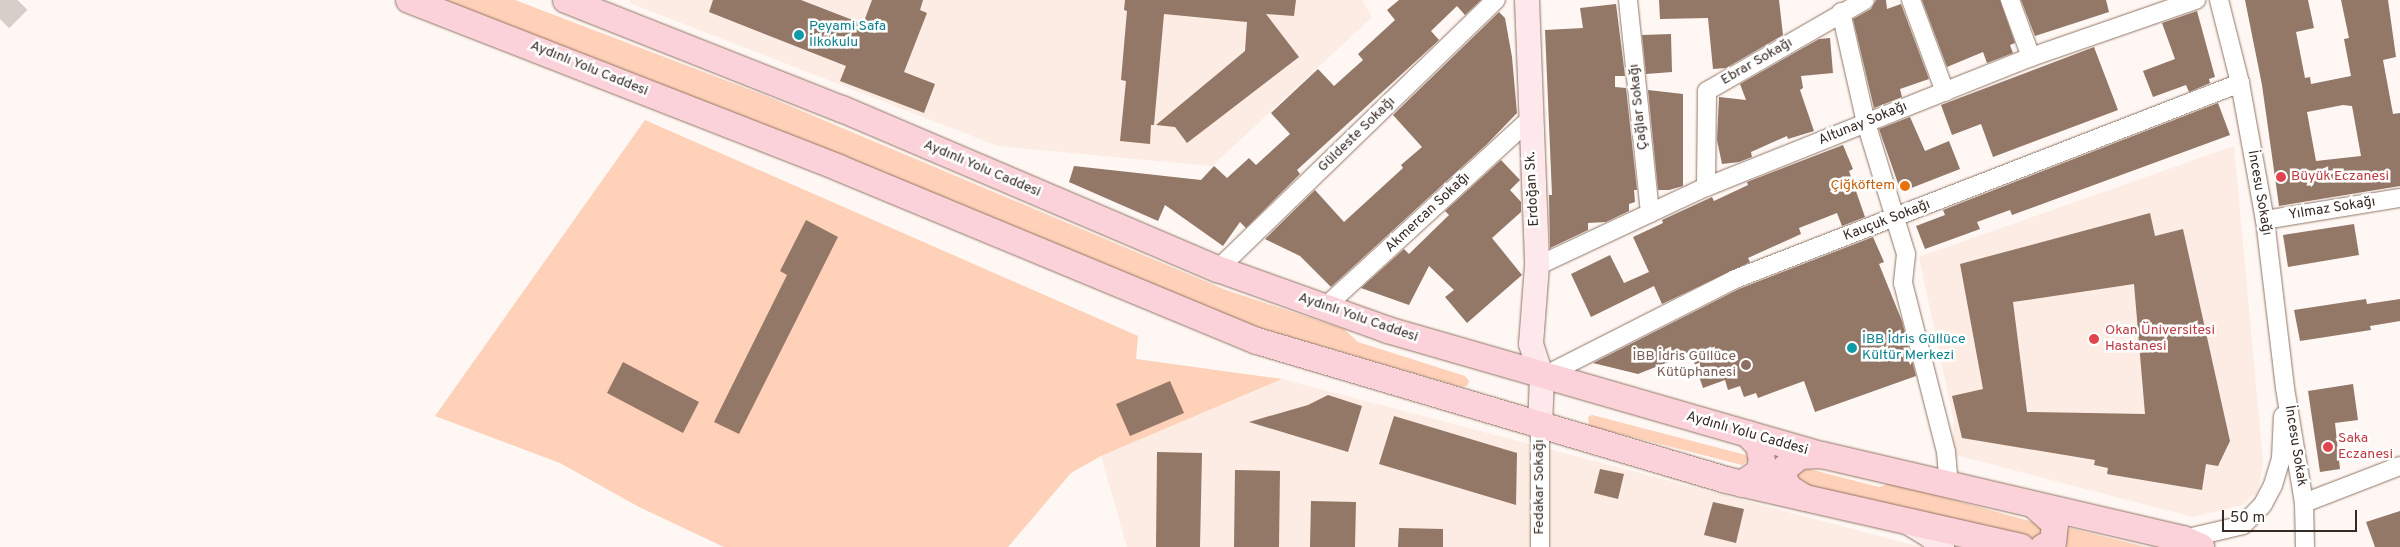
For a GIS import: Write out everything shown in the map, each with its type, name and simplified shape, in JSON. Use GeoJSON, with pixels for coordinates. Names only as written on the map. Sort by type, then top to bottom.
{"type":"FeatureCollection","features":[{"type":"Feature","properties":{"kind":"main road","name":"Aydınlı Yolu Caddesi"},"geometry":{"type":"LineString","coordinates":[[409,0],[839,168],[1257,341],[1540,427],[1742,484],[2009,545]]}},
{"type":"Feature","properties":{"kind":"main road","name":"Aydınlı Yolu Caddesi"},"geometry":{"type":"LineString","coordinates":[[566,0],[842,109],[1218,269],[1325,308],[1542,377],[1822,455],[2192,543]]}},
{"type":"Feature","properties":{"kind":"main road"},"geometry":{"type":"LineString","coordinates":[[1742,484],[1759,472],[1762,461],[1759,446],[1748,434]]}},
{"type":"Feature","properties":{"kind":"main road"},"geometry":{"type":"LineString","coordinates":[[1805,498],[1789,488],[1783,477],[1786,467],[1800,456],[1822,455]]}},
{"type":"Feature","properties":{"kind":"main road"},"geometry":{"type":"LineString","coordinates":[[2035,506],[2055,524],[2053,542],[2044,547]]}},
{"type":"Feature","properties":{"kind":"street","name":"Güldeste Sokağı"},"geometry":{"type":"LineString","coordinates":[[1218,269],[1496,0]]}},
{"type":"Feature","properties":{"kind":"street","name":"Erdoğan Sk."},"geometry":{"type":"LineString","coordinates":[[1527,0],[1536,266],[1531,344],[1542,377]]}},
{"type":"Feature","properties":{"kind":"street","name":"Çağlar Sokağı"},"geometry":{"type":"LineString","coordinates":[[1628,0],[1650,214]]}},
{"type":"Feature","properties":{"kind":"street","name":"Ebrar Sokağı"},"geometry":{"type":"LineString","coordinates":[[1706,188],[1707,91],[1841,12],[1865,0]]}},
{"type":"Feature","properties":{"kind":"street"},"geometry":{"type":"LineString","coordinates":[[1912,0],[1945,92]]}},
{"type":"Feature","properties":{"kind":"street"},"geometry":{"type":"LineString","coordinates":[[2010,0],[2031,57]]}},
{"type":"Feature","properties":{"kind":"street","name":"Altunay Sokağı"},"geometry":{"type":"LineString","coordinates":[[1536,266],[1706,188],[1866,123],[2031,57],[2196,0]]}},
{"type":"Feature","properties":{"kind":"street","name":"İncesu Sokağı"},"geometry":{"type":"LineString","coordinates":[[2219,0],[2240,83],[2265,220],[2285,388]]}},
{"type":"Feature","properties":{"kind":"street"},"geometry":{"type":"LineString","coordinates":[[1841,12],[1866,123],[1906,254],[1902,283],[1946,452],[1949,484]]}},
{"type":"Feature","properties":{"kind":"street","name":"Kauçuk Sokağı"},"geometry":{"type":"LineString","coordinates":[[1542,377],[1735,279],[2240,83]]}},
{"type":"Feature","properties":{"kind":"street","name":"Akmercan Sokağı"},"geometry":{"type":"LineString","coordinates":[[1325,308],[1530,119]]}},
{"type":"Feature","properties":{"kind":"street","name":"Yılmaz Sokağı"},"geometry":{"type":"LineString","coordinates":[[2265,220],[2400,198]]}},
{"type":"Feature","properties":{"kind":"street"},"geometry":{"type":"LineString","coordinates":[[1540,427],[1542,377]]}},
{"type":"Feature","properties":{"kind":"street","name":"İncesu Sokak"},"geometry":{"type":"LineString","coordinates":[[2285,388],[2304,503]]}},
{"type":"Feature","properties":{"kind":"street","name":"İncesu Sokak"},"geometry":{"type":"LineString","coordinates":[[2192,543],[2242,525],[2262,504],[2273,485],[2280,458],[2285,388]]}},
{"type":"Feature","properties":{"kind":"street","name":"Fedakar Sokağı"},"geometry":{"type":"LineString","coordinates":[[1540,427],[1540,547]]}},
{"type":"Feature","properties":{"kind":"street"},"geometry":{"type":"LineString","coordinates":[[2304,547],[2304,503],[2400,466]]}},
{"type":"Feature","properties":{"kind":"street"},"geometry":{"type":"LineString","coordinates":[[1906,521],[1930,535],[1942,547]]}},
{"type":"Feature","properties":{"kind":"street"},"geometry":{"type":"LineString","coordinates":[[1966,547],[1976,541],[2009,545]]}},
{"type":"Feature","properties":{"kind":"shaded area"},"geometry":{"type":"Polygon","coordinates":[[[436,0],[515,0],[769,97],[1226,290],[1344,329],[1358,342],[1465,376],[1469,381],[1467,386],[1462,387],[1244,323],[436,0]]]}},
{"type":"Feature","properties":{"kind":"shaded area"},"geometry":{"type":"Polygon","coordinates":[[[630,0],[1362,0],[1372,17],[1212,166],[998,146],[630,3],[630,0]]]}},
{"type":"Feature","properties":{"kind":"shaded area"},"geometry":{"type":"Polygon","coordinates":[[[645,120],[1138,336],[1136,359],[1282,379],[1101,456],[1071,473],[1008,547],[724,547],[639,507],[560,463],[435,416],[645,120]]]}},
{"type":"Feature","properties":{"kind":"shaded area","name":"Okan Üniversitesi Hastanesi"},"geometry":{"type":"Polygon","coordinates":[[[2234,146],[2263,463],[2258,491],[2242,505],[2193,517],[1952,454],[1954,421],[1919,257],[2234,146]]]}},
{"type":"Feature","properties":{"kind":"shaded area"},"geometry":{"type":"Polygon","coordinates":[[[1282,379],[1921,547],[1127,547],[1101,456],[1282,379]]]}},
{"type":"Feature","properties":{"kind":"shaded area"},"geometry":{"type":"Polygon","coordinates":[[[1592,415],[1746,455],[1749,460],[1742,465],[1589,426],[1588,417],[1592,415]]]}},
{"type":"Feature","properties":{"kind":"shaded area"},"geometry":{"type":"Polygon","coordinates":[[[1805,468],[1879,487],[1892,483],[2037,523],[2046,528],[2044,538],[2032,540],[1802,493],[1797,475],[1805,468]]]}},
{"type":"Feature","properties":{"kind":"shaded area"},"geometry":{"type":"Polygon","coordinates":[[[2070,528],[2146,547],[2067,547],[2063,544],[2066,530],[2070,528]]]}},
{"type":"Feature","properties":{"kind":"building"},"geometry":{"type":"Polygon","coordinates":[[[713,0],[801,0],[863,24],[872,0],[923,0],[920,10],[927,13],[904,72],[935,84],[924,113],[840,81],[846,66],[709,12],[713,0]]]}},
{"type":"Feature","properties":{"kind":"building"},"geometry":{"type":"Polygon","coordinates":[[[1125,0],[1296,0],[1294,16],[1266,14],[1299,57],[1187,143],[1175,127],[1156,125],[1245,51],[1247,22],[1164,14],[1154,125],[1151,125],[1150,144],[1120,141],[1126,81],[1121,80],[1127,11],[1124,10],[1125,0]]]}},
{"type":"Feature","properties":{"kind":"building"},"geometry":{"type":"Polygon","coordinates":[[[1399,0],[1481,0],[1465,15],[1457,6],[1431,31],[1439,40],[1297,170],[1300,174],[1246,228],[1240,222],[1223,246],[1165,205],[1158,221],[1069,182],[1074,166],[1201,180],[1214,166],[1227,178],[1249,158],[1256,165],[1290,134],[1271,113],[1318,69],[1334,86],[1363,60],[1358,54],[1395,20],[1387,10],[1399,0]]]}},
{"type":"Feature","properties":{"kind":"building"},"geometry":{"type":"Polygon","coordinates":[[[1659,0],[1779,0],[1783,35],[1726,68],[1713,69],[1708,18],[1660,19],[1659,0]]]}},
{"type":"Feature","properties":{"kind":"building"},"geometry":{"type":"Polygon","coordinates":[[[1876,0],[1886,0],[1887,9],[1901,4],[1929,79],[1900,89],[1902,97],[1874,108],[1853,19],[1871,9],[1876,0]]]}},
{"type":"Feature","properties":{"kind":"building"},"geometry":{"type":"Polygon","coordinates":[[[1922,0],[2000,0],[2015,43],[2010,45],[2013,53],[1987,63],[1983,52],[1947,67],[1922,0]]]}},
{"type":"Feature","properties":{"kind":"building"},"geometry":{"type":"Polygon","coordinates":[[[2021,0],[2106,0],[2109,12],[2035,36],[2021,0]]]}},
{"type":"Feature","properties":{"kind":"building"},"geometry":{"type":"Polygon","coordinates":[[[2245,0],[2308,0],[2314,28],[2296,32],[2305,78],[2310,77],[2311,84],[2351,76],[2344,39],[2349,38],[2341,0],[2388,0],[2396,57],[2383,60],[2393,114],[2400,113],[2400,186],[2279,206],[2262,85],[2245,0]],[[2343,105],[2307,112],[2316,161],[2361,156],[2352,106],[2343,105]]]}},
{"type":"Feature","properties":{"kind":"building"},"geometry":{"type":"Polygon","coordinates":[[[1616,4],[1625,76],[1615,76],[1615,87],[1626,88],[1637,190],[1634,190],[1635,202],[1629,204],[1629,211],[1606,222],[1588,223],[1588,230],[1550,248],[1549,195],[1552,195],[1545,30],[1583,28],[1580,8],[1616,4]]]}},
{"type":"Feature","properties":{"kind":"building"},"geometry":{"type":"Polygon","coordinates":[[[2197,11],[2215,77],[2209,79],[2210,83],[2189,92],[2186,85],[2153,97],[2143,71],[2175,59],[2162,23],[2197,11]]]}},
{"type":"Feature","properties":{"kind":"building"},"geometry":{"type":"Polygon","coordinates":[[[1499,12],[1505,18],[1512,57],[1517,113],[1487,144],[1331,287],[1300,256],[1265,239],[1315,190],[1344,222],[1403,168],[1401,165],[1422,147],[1393,115],[1499,12]]]}},
{"type":"Feature","properties":{"kind":"building"},"geometry":{"type":"Polygon","coordinates":[[[1671,34],[1672,72],[1646,74],[1642,35],[1671,34]]]}},
{"type":"Feature","properties":{"kind":"building"},"geometry":{"type":"Polygon","coordinates":[[[1830,38],[1833,73],[1801,76],[1803,88],[1800,90],[1814,131],[1788,139],[1787,136],[1751,152],[1752,157],[1739,162],[1722,164],[1717,140],[1719,97],[1746,100],[1740,84],[1819,39],[1830,38]]]}},
{"type":"Feature","properties":{"kind":"building"},"geometry":{"type":"Polygon","coordinates":[[[2094,47],[2118,110],[1993,157],[1981,124],[1952,135],[1941,105],[2094,47]]]}},
{"type":"Feature","properties":{"kind":"building"},"geometry":{"type":"Polygon","coordinates":[[[1648,90],[1683,94],[1683,186],[1669,190],[1658,190],[1648,90]]]}},
{"type":"Feature","properties":{"kind":"building"},"geometry":{"type":"Polygon","coordinates":[[[2218,103],[2230,135],[2012,215],[2010,210],[1977,222],[1980,229],[1925,249],[1916,226],[1945,215],[1943,210],[2218,103]]]}},
{"type":"Feature","properties":{"kind":"building"},"geometry":{"type":"Polygon","coordinates":[[[1910,117],[1925,151],[1949,141],[1960,169],[1901,192],[1879,129],[1910,117]]]}},
{"type":"Feature","properties":{"kind":"building"},"geometry":{"type":"Polygon","coordinates":[[[1843,145],[1853,169],[1849,171],[1865,217],[1842,226],[1837,213],[1799,228],[1801,234],[1748,258],[1750,262],[1662,304],[1654,286],[1591,317],[1571,274],[1610,255],[1624,283],[1649,272],[1633,237],[1663,223],[1662,220],[1712,197],[1714,201],[1748,185],[1747,182],[1843,145]]]}},
{"type":"Feature","properties":{"kind":"building"},"geometry":{"type":"Polygon","coordinates":[[[1501,160],[1520,180],[1510,190],[1521,202],[1521,212],[1492,238],[1522,275],[1467,323],[1445,297],[1454,290],[1429,266],[1409,305],[1361,288],[1404,249],[1409,254],[1449,215],[1445,211],[1501,160]]]}},
{"type":"Feature","properties":{"kind":"building"},"geometry":{"type":"Polygon","coordinates":[[[2150,213],[2155,236],[2183,229],[2230,441],[2218,466],[2206,464],[2202,490],[2107,474],[2108,468],[2094,465],[2095,460],[1962,438],[1952,396],[1983,389],[1960,264],[2150,213]],[[2134,284],[2013,302],[2027,412],[2145,414],[2134,284]]]}},
{"type":"Feature","properties":{"kind":"building"},"geometry":{"type":"Polygon","coordinates":[[[806,220],[838,237],[739,434],[714,422],[787,275],[780,271],[806,220]]]}},
{"type":"Feature","properties":{"kind":"building"},"geometry":{"type":"Polygon","coordinates":[[[2354,224],[2359,255],[2288,267],[2283,235],[2354,224]]]}},
{"type":"Feature","properties":{"kind":"building"},"geometry":{"type":"Polygon","coordinates":[[[1873,237],[1884,262],[1879,264],[1902,321],[1916,376],[1815,412],[1804,381],[1758,398],[1756,393],[1744,397],[1740,386],[1728,390],[1725,380],[1703,388],[1691,353],[1638,374],[1593,363],[1739,289],[1873,237]]]}},
{"type":"Feature","properties":{"kind":"building"},"geometry":{"type":"Polygon","coordinates":[[[2366,299],[2367,304],[2400,299],[2400,321],[2370,326],[2371,330],[2300,341],[2294,310],[2366,299]]]}},
{"type":"Feature","properties":{"kind":"building"},"geometry":{"type":"Polygon","coordinates":[[[623,362],[699,402],[683,433],[607,393],[623,362]]]}},
{"type":"Feature","properties":{"kind":"building"},"geometry":{"type":"Polygon","coordinates":[[[1170,381],[1184,413],[1130,436],[1116,404],[1170,381]]]}},
{"type":"Feature","properties":{"kind":"building"},"geometry":{"type":"Polygon","coordinates":[[[2353,384],[2358,420],[2335,423],[2340,469],[2320,472],[2308,391],[2353,384]]]}},
{"type":"Feature","properties":{"kind":"building"},"geometry":{"type":"Polygon","coordinates":[[[1328,395],[1362,406],[1348,452],[1249,422],[1308,405],[1328,395]]]}},
{"type":"Feature","properties":{"kind":"building"},"geometry":{"type":"Polygon","coordinates":[[[1394,416],[1517,453],[1516,505],[1379,464],[1394,416]]]}},
{"type":"Feature","properties":{"kind":"building"},"geometry":{"type":"Polygon","coordinates":[[[1157,452],[1202,453],[1200,547],[1156,547],[1157,452]]]}},
{"type":"Feature","properties":{"kind":"building"},"geometry":{"type":"Polygon","coordinates":[[[1600,469],[1624,474],[1618,499],[1594,493],[1600,469]]]}},
{"type":"Feature","properties":{"kind":"building"},"geometry":{"type":"Polygon","coordinates":[[[1235,470],[1280,471],[1279,547],[1234,547],[1235,470]]]}},
{"type":"Feature","properties":{"kind":"building"},"geometry":{"type":"Polygon","coordinates":[[[1311,501],[1356,502],[1355,547],[1310,547],[1311,501]]]}},
{"type":"Feature","properties":{"kind":"building"},"geometry":{"type":"Polygon","coordinates":[[[1713,502],[1744,509],[1736,543],[1704,535],[1713,502]]]}},
{"type":"Feature","properties":{"kind":"building"},"geometry":{"type":"Polygon","coordinates":[[[2400,511],[2400,547],[2375,547],[2366,522],[2400,511]]]}},
{"type":"Feature","properties":{"kind":"building"},"geometry":{"type":"Polygon","coordinates":[[[1399,528],[1443,529],[1443,547],[1398,547],[1399,528]]]}},
{"type":"Feature","properties":{"kind":"tunnel"},"geometry":{"type":"LineString","coordinates":[[0,19],[19,0]]}},
{"type":"Feature","properties":{"kind":"place","name":"Peyami Safa İlkokulu"},"geometry":{"type":"Point","coordinates":[799,35]}},
{"type":"Feature","properties":{"kind":"place","name":"Büyük Eczanesi"},"geometry":{"type":"Point","coordinates":[2281,177]}},
{"type":"Feature","properties":{"kind":"place","name":"Çiğköftem"},"geometry":{"type":"Point","coordinates":[1905,186]}},
{"type":"Feature","properties":{"kind":"place","name":"Okan Üniversitesi Hastanesi"},"geometry":{"type":"Point","coordinates":[2094,339]}},
{"type":"Feature","properties":{"kind":"place","name":"İBB İdris Güllüce Kültür Merkezi"},"geometry":{"type":"Point","coordinates":[1852,348]}},
{"type":"Feature","properties":{"kind":"place","name":"İBB İdris Güllüce Kütüphanesi"},"geometry":{"type":"Point","coordinates":[1746,365]}},
{"type":"Feature","properties":{"kind":"place","name":"Saka Eczanesi"},"geometry":{"type":"Point","coordinates":[2328,447]}}]}
